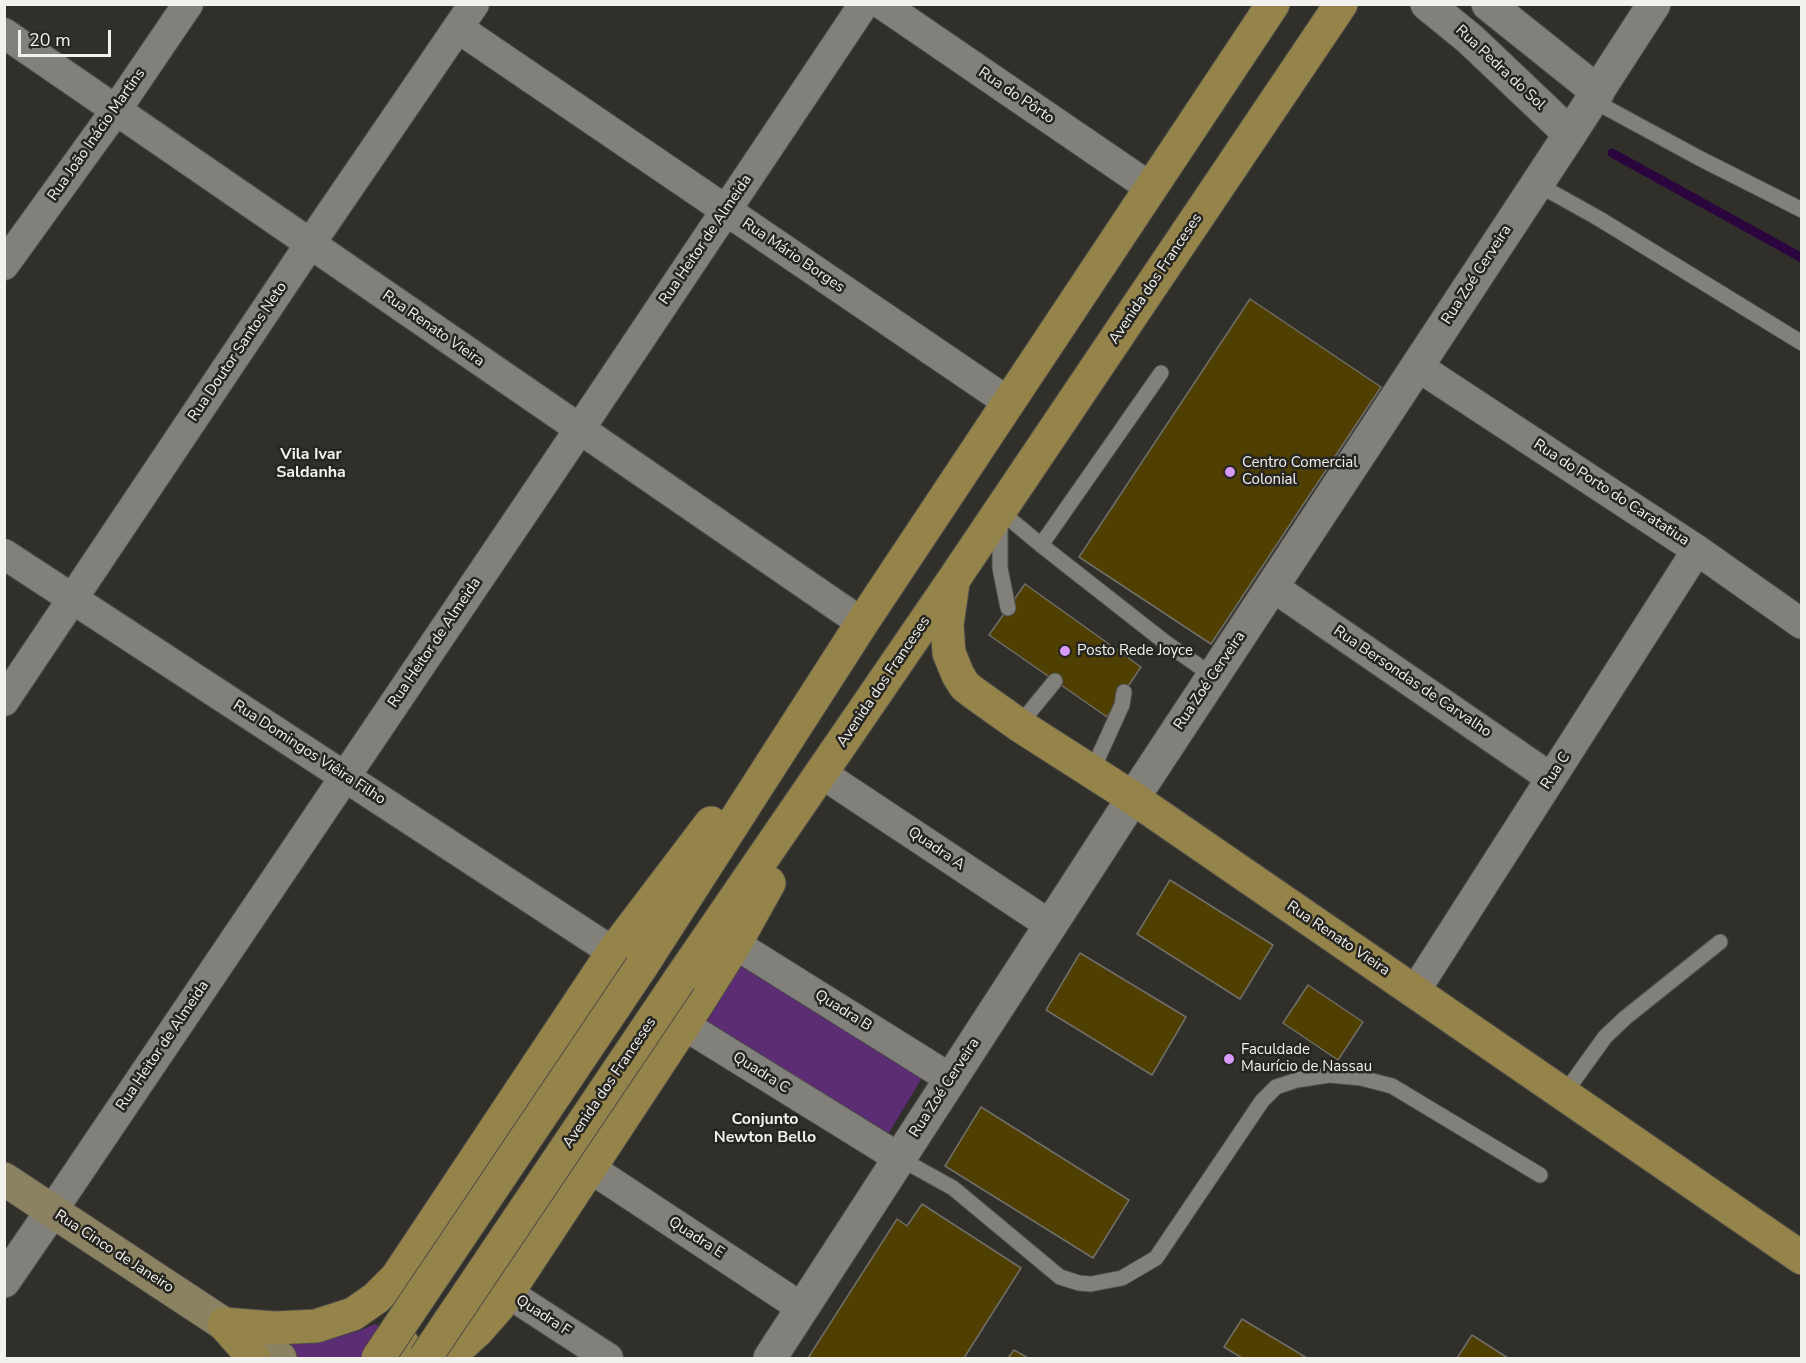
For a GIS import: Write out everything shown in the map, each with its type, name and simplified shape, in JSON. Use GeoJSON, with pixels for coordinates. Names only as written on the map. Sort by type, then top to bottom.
{"type":"FeatureCollection","features":[{"type":"Feature","properties":{"kind":"main road"},"geometry":{"type":"LineString","coordinates":[[395,1351],[862,623],[1273,4]]}},
{"type":"Feature","properties":{"kind":"main road","name":"Avenida dos Franceses"},"geometry":{"type":"LineString","coordinates":[[425,1359],[680,979],[954,579],[1334,16]]}},
{"type":"Feature","properties":{"kind":"main road","name":"Rua Renato Vieira"},"geometry":{"type":"LineString","coordinates":[[954,579],[947,625],[949,653],[952,664],[965,686],[1019,725],[1133,798],[1802,1258]]}},
{"type":"Feature","properties":{"kind":"main road"},"geometry":{"type":"LineString","coordinates":[[224,1324],[287,1328],[316,1326],[353,1314],[376,1298],[397,1276],[613,952],[862,623]]}},
{"type":"Feature","properties":{"kind":"main road"},"geometry":{"type":"LineString","coordinates":[[395,1351],[405,1348],[428,1357],[445,1353],[458,1347],[473,1335],[499,1306],[735,944],[791,840],[821,773]]}},
{"type":"Feature","properties":{"kind":"main road","name":"Rua Cinco de Janeiro"},"geometry":{"type":"LineString","coordinates":[[4,1179],[280,1359]]}},
{"type":"Feature","properties":{"kind":"main road"},"geometry":{"type":"LineString","coordinates":[[395,1351],[394,1296],[400,1274],[407,1261]]}},
{"type":"Feature","properties":{"kind":"main road"},"geometry":{"type":"LineString","coordinates":[[224,1324],[254,1359]]}},
{"type":"Feature","properties":{"kind":"street","name":"Rua João Inácio Martins"},"geometry":{"type":"LineString","coordinates":[[4,265],[116,110],[188,4]]}},
{"type":"Feature","properties":{"kind":"street","name":"Rua Heitor de Almeida"},"geometry":{"type":"LineString","coordinates":[[4,1281],[864,4]]}},
{"type":"Feature","properties":{"kind":"street","name":"Rua do Pôrto"},"geometry":{"type":"LineString","coordinates":[[882,4],[1151,188]]}},
{"type":"Feature","properties":{"kind":"street","name":"Rua Pedra do Sol"},"geometry":{"type":"LineString","coordinates":[[1427,4],[1470,39],[1570,134]]}},
{"type":"Feature","properties":{"kind":"street"},"geometry":{"type":"LineString","coordinates":[[1488,4],[1595,96]]}},
{"type":"Feature","properties":{"kind":"street","name":"Rua Zoé Cerveira"},"geometry":{"type":"LineString","coordinates":[[770,1359],[1050,925],[1654,4]]}},
{"type":"Feature","properties":{"kind":"street","name":"Rua Mário Borges"},"geometry":{"type":"LineString","coordinates":[[466,16],[726,210],[1008,402]]}},
{"type":"Feature","properties":{"kind":"street","name":"Rua Doutor Santos Neto"},"geometry":{"type":"LineString","coordinates":[[4,701],[310,244],[466,16]]}},
{"type":"Feature","properties":{"kind":"street","name":"Rua Renato Vieira"},"geometry":{"type":"LineString","coordinates":[[4,33],[862,623]]}},
{"type":"Feature","properties":{"kind":"street","name":"Rua do Porto do Caratatiua"},"geometry":{"type":"LineString","coordinates":[[1417,366],[1697,550],[1802,624]]}},
{"type":"Feature","properties":{"kind":"street","name":"Rua C"},"geometry":{"type":"LineString","coordinates":[[1415,991],[1697,550]]}},
{"type":"Feature","properties":{"kind":"street","name":"Rua Domingos Viêira Filho"},"geometry":{"type":"LineString","coordinates":[[4,554],[613,952]]}},
{"type":"Feature","properties":{"kind":"street","name":"Rua Bersondas de Carvalho"},"geometry":{"type":"LineString","coordinates":[[1273,586],[1551,778]]}},
{"type":"Feature","properties":{"kind":"street","name":"Quadra A"},"geometry":{"type":"LineString","coordinates":[[821,773],[1050,925]]}},
{"type":"Feature","properties":{"kind":"street","name":"Quadra B"},"geometry":{"type":"LineString","coordinates":[[735,944],[951,1079]]}},
{"type":"Feature","properties":{"kind":"street","name":"Quadra C"},"geometry":{"type":"LineString","coordinates":[[684,1025],[899,1158]]}},
{"type":"Feature","properties":{"kind":"street","name":"Quadra E"},"geometry":{"type":"LineString","coordinates":[[590,1168],[802,1308]]}},
{"type":"Feature","properties":{"kind":"street","name":"Quadra F"},"geometry":{"type":"LineString","coordinates":[[508,1293],[608,1359]]}},
{"type":"Feature","properties":{"kind":"lane"},"geometry":{"type":"LineString","coordinates":[[1595,96],[1699,159],[1802,210]]}},
{"type":"Feature","properties":{"kind":"lane"},"geometry":{"type":"LineString","coordinates":[[1537,184],[1598,218],[1802,343]]}},
{"type":"Feature","properties":{"kind":"lane"},"geometry":{"type":"LineString","coordinates":[[1041,546],[1161,373]]}},
{"type":"Feature","properties":{"kind":"lane"},"geometry":{"type":"LineString","coordinates":[[1000,511],[1041,546],[1166,643],[1213,676]]}},
{"type":"Feature","properties":{"kind":"lane"},"geometry":{"type":"LineString","coordinates":[[1000,511],[1000,568],[1008,608]]}},
{"type":"Feature","properties":{"kind":"lane"},"geometry":{"type":"LineString","coordinates":[[1019,725],[1055,681]]}},
{"type":"Feature","properties":{"kind":"lane"},"geometry":{"type":"LineString","coordinates":[[1092,771],[1122,705],[1124,692]]}},
{"type":"Feature","properties":{"kind":"lane"},"geometry":{"type":"LineString","coordinates":[[1564,1094],[1605,1037],[1625,1018],[1720,942]]}},
{"type":"Feature","properties":{"kind":"lane"},"geometry":{"type":"LineString","coordinates":[[899,1158],[953,1188],[1060,1277],[1091,1284],[1122,1278],[1156,1258],[1262,1101],[1276,1087],[1297,1080],[1329,1075],[1361,1078],[1392,1086],[1540,1174]]}},
{"type":"Feature","properties":{"kind":"shaded area"},"geometry":{"type":"Polygon","coordinates":[[[741,964],[923,1076],[887,1136],[707,1022],[741,964]]]}},
{"type":"Feature","properties":{"kind":"shaded area"},"geometry":{"type":"Polygon","coordinates":[[[376,1324],[380,1327],[395,1358],[295,1358],[269,1339],[332,1338],[376,1324]]]}},
{"type":"Feature","properties":{"kind":"building","name":"Centro Comercial Colonial"},"geometry":{"type":"Polygon","coordinates":[[[1250,299],[1381,387],[1211,644],[1079,557],[1250,299]]]}},
{"type":"Feature","properties":{"kind":"building","name":"Posto Rede Joyce"},"geometry":{"type":"Polygon","coordinates":[[[1025,584],[1141,667],[1107,717],[989,635],[1025,584]]]}},
{"type":"Feature","properties":{"kind":"building"},"geometry":{"type":"Polygon","coordinates":[[[1170,880],[1273,945],[1240,999],[1137,934],[1170,880]]]}},
{"type":"Feature","properties":{"kind":"building"},"geometry":{"type":"Polygon","coordinates":[[[1080,953],[1186,1017],[1152,1075],[1046,1010],[1080,953]]]}},
{"type":"Feature","properties":{"kind":"building"},"geometry":{"type":"Polygon","coordinates":[[[1308,985],[1363,1022],[1338,1060],[1283,1023],[1308,985]]]}},
{"type":"Feature","properties":{"kind":"building"},"geometry":{"type":"Polygon","coordinates":[[[981,1107],[1129,1200],[1093,1258],[945,1166],[981,1107]]]}},
{"type":"Feature","properties":{"kind":"building"},"geometry":{"type":"Polygon","coordinates":[[[922,1204],[1021,1268],[964,1358],[808,1358],[897,1219],[907,1226],[922,1204]]]}},
{"type":"Feature","properties":{"kind":"building"},"geometry":{"type":"Polygon","coordinates":[[[1242,1319],[1307,1358],[1242,1358],[1224,1347],[1242,1319]]]}},
{"type":"Feature","properties":{"kind":"building"},"geometry":{"type":"Polygon","coordinates":[[[1472,1335],[1508,1358],[1457,1358],[1472,1335]]]}},
{"type":"Feature","properties":{"kind":"building"},"geometry":{"type":"Polygon","coordinates":[[[1014,1350],[1028,1358],[1008,1358],[1014,1350]]]}},
{"type":"Feature","properties":{"kind":"waterway"},"geometry":{"type":"LineString","coordinates":[[1612,153],[1802,258]]}},
{"type":"Feature","properties":{"kind":"place","name":"Centro Comercial Colonial"},"geometry":{"type":"Point","coordinates":[1230,472]}},
{"type":"Feature","properties":{"kind":"place","name":"Posto Rede Joyce"},"geometry":{"type":"Point","coordinates":[1065,651]}},
{"type":"Feature","properties":{"kind":"place","name":"Faculdade Maurício de Nassau"},"geometry":{"type":"Point","coordinates":[1229,1059]}},
{"type":"Feature","properties":{"kind":"district","name":"Vila Ivar Saldanha"},"geometry":{"type":"Point","coordinates":[311,464]}},
{"type":"Feature","properties":{"kind":"district","name":"Conjunto Newton Bello"},"geometry":{"type":"Point","coordinates":[765,1129]}}]}
